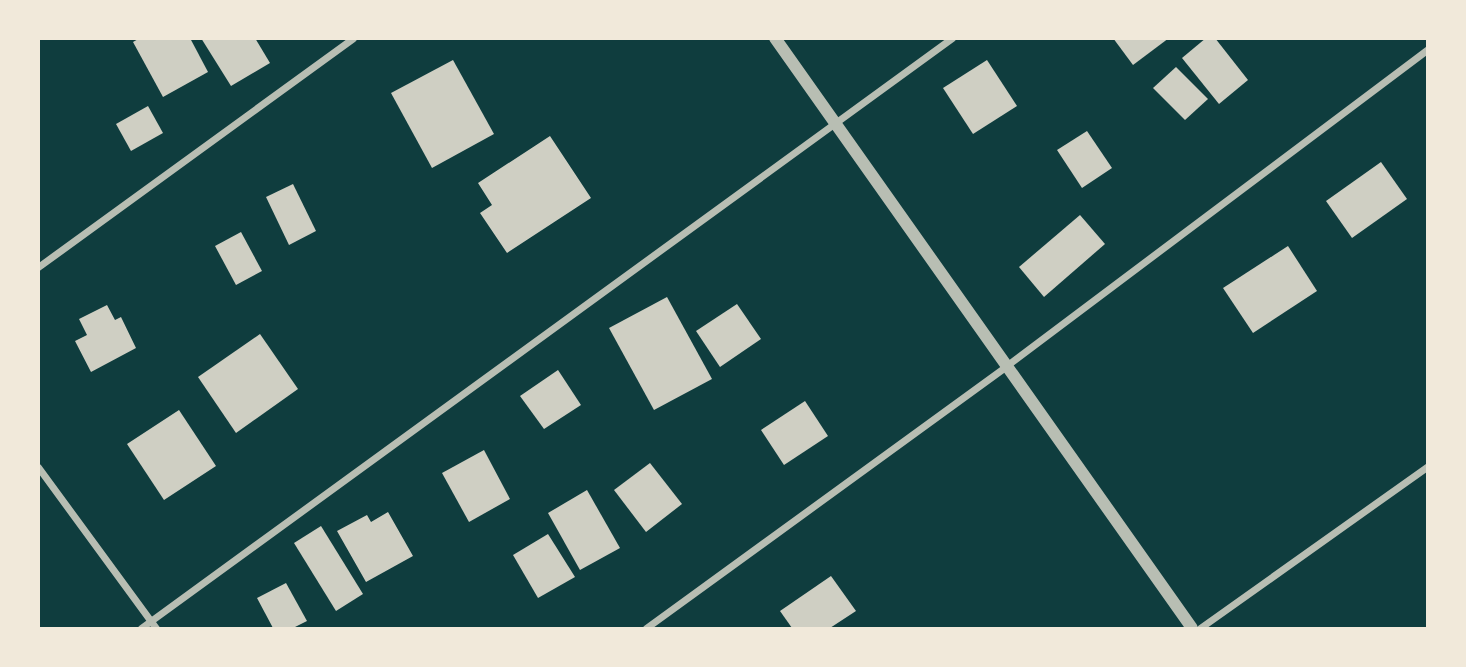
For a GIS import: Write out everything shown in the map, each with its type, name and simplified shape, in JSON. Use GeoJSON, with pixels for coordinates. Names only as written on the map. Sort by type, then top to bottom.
{"type":"FeatureCollection","features":[{"type":"Feature","properties":{"kind":"street"},"geometry":{"type":"LineString","coordinates":[[38,267],[353,38]]}},
{"type":"Feature","properties":{"kind":"street"},"geometry":{"type":"LineString","coordinates":[[775,38],[1192,628]]}},
{"type":"Feature","properties":{"kind":"street"},"geometry":{"type":"LineString","coordinates":[[141,628],[953,38]]}},
{"type":"Feature","properties":{"kind":"street"},"geometry":{"type":"LineString","coordinates":[[646,628],[1006,366],[1427,49]]}},
{"type":"Feature","properties":{"kind":"street"},"geometry":{"type":"LineString","coordinates":[[1200,628],[1427,466]]}},
{"type":"Feature","properties":{"kind":"street"},"geometry":{"type":"LineString","coordinates":[[38,467],[156,628]]}},
{"type":"Feature","properties":{"kind":"building"},"geometry":{"type":"Polygon","coordinates":[[[140,38],[190,38],[208,72],[163,97],[133,42],[140,38]]]}},
{"type":"Feature","properties":{"kind":"building"},"geometry":{"type":"Polygon","coordinates":[[[201,38],[255,38],[270,63],[231,86],[201,38]]]}},
{"type":"Feature","properties":{"kind":"building"},"geometry":{"type":"Polygon","coordinates":[[[1113,38],[1169,38],[1133,65],[1113,38]]]}},
{"type":"Feature","properties":{"kind":"building"},"geometry":{"type":"Polygon","coordinates":[[[1206,38],[1215,38],[1248,80],[1219,104],[1182,58],[1206,38]]]}},
{"type":"Feature","properties":{"kind":"building"},"geometry":{"type":"Polygon","coordinates":[[[453,60],[494,134],[432,168],[391,93],[453,60]]]}},
{"type":"Feature","properties":{"kind":"building"},"geometry":{"type":"Polygon","coordinates":[[[987,60],[1017,106],[973,134],[943,88],[987,60]]]}},
{"type":"Feature","properties":{"kind":"building"},"geometry":{"type":"Polygon","coordinates":[[[1176,67],[1208,99],[1185,120],[1153,88],[1176,67]]]}},
{"type":"Feature","properties":{"kind":"building"},"geometry":{"type":"Polygon","coordinates":[[[148,106],[163,133],[131,151],[116,124],[148,106]]]}},
{"type":"Feature","properties":{"kind":"building"},"geometry":{"type":"Polygon","coordinates":[[[1087,131],[1112,168],[1082,188],[1057,150],[1087,131]]]}},
{"type":"Feature","properties":{"kind":"building"},"geometry":{"type":"Polygon","coordinates":[[[550,136],[591,198],[507,253],[480,213],[492,205],[478,183],[550,136]]]}},
{"type":"Feature","properties":{"kind":"building"},"geometry":{"type":"Polygon","coordinates":[[[1381,162],[1407,199],[1352,238],[1326,201],[1381,162]]]}},
{"type":"Feature","properties":{"kind":"building"},"geometry":{"type":"Polygon","coordinates":[[[293,184],[316,231],[289,245],[266,197],[293,184]]]}},
{"type":"Feature","properties":{"kind":"building"},"geometry":{"type":"Polygon","coordinates":[[[1080,215],[1105,244],[1044,297],[1019,267],[1080,215]]]}},
{"type":"Feature","properties":{"kind":"building"},"geometry":{"type":"Polygon","coordinates":[[[241,232],[262,271],[236,285],[215,246],[241,232]]]}},
{"type":"Feature","properties":{"kind":"building"},"geometry":{"type":"Polygon","coordinates":[[[1288,246],[1317,291],[1253,333],[1223,288],[1288,246]]]}},
{"type":"Feature","properties":{"kind":"building"},"geometry":{"type":"Polygon","coordinates":[[[667,297],[712,379],[654,410],[609,328],[667,297]]]}},
{"type":"Feature","properties":{"kind":"building"},"geometry":{"type":"Polygon","coordinates":[[[737,304],[761,339],[720,367],[696,331],[737,304]]]}},
{"type":"Feature","properties":{"kind":"building"},"geometry":{"type":"Polygon","coordinates":[[[107,305],[115,320],[121,317],[136,348],[91,372],[75,341],[87,335],[79,319],[107,305]]]}},
{"type":"Feature","properties":{"kind":"building"},"geometry":{"type":"Polygon","coordinates":[[[260,334],[298,389],[236,433],[198,377],[260,334]]]}},
{"type":"Feature","properties":{"kind":"building"},"geometry":{"type":"Polygon","coordinates":[[[558,370],[581,405],[544,429],[520,396],[558,370]]]}},
{"type":"Feature","properties":{"kind":"building"},"geometry":{"type":"Polygon","coordinates":[[[805,401],[828,436],[784,465],[761,430],[805,401]]]}},
{"type":"Feature","properties":{"kind":"building"},"geometry":{"type":"Polygon","coordinates":[[[179,410],[216,466],[164,500],[127,444],[179,410]]]}},
{"type":"Feature","properties":{"kind":"building"},"geometry":{"type":"Polygon","coordinates":[[[484,450],[510,499],[469,522],[442,473],[484,450]]]}},
{"type":"Feature","properties":{"kind":"building"},"geometry":{"type":"Polygon","coordinates":[[[650,463],[682,504],[646,532],[614,490],[650,463]]]}},
{"type":"Feature","properties":{"kind":"building"},"geometry":{"type":"Polygon","coordinates":[[[587,490],[620,548],[580,570],[548,513],[587,490]]]}},
{"type":"Feature","properties":{"kind":"building"},"geometry":{"type":"Polygon","coordinates":[[[388,512],[413,556],[366,582],[337,531],[367,515],[371,522],[388,512]]]}},
{"type":"Feature","properties":{"kind":"building"},"geometry":{"type":"Polygon","coordinates":[[[321,526],[363,594],[336,611],[294,543],[321,526]]]}},
{"type":"Feature","properties":{"kind":"building"},"geometry":{"type":"Polygon","coordinates":[[[548,534],[575,577],[538,598],[513,555],[548,534]]]}},
{"type":"Feature","properties":{"kind":"building"},"geometry":{"type":"Polygon","coordinates":[[[831,576],[856,611],[830,628],[792,628],[780,611],[831,576]]]}},
{"type":"Feature","properties":{"kind":"building"},"geometry":{"type":"Polygon","coordinates":[[[286,583],[307,621],[293,628],[273,628],[257,598],[286,583]]]}}]}
